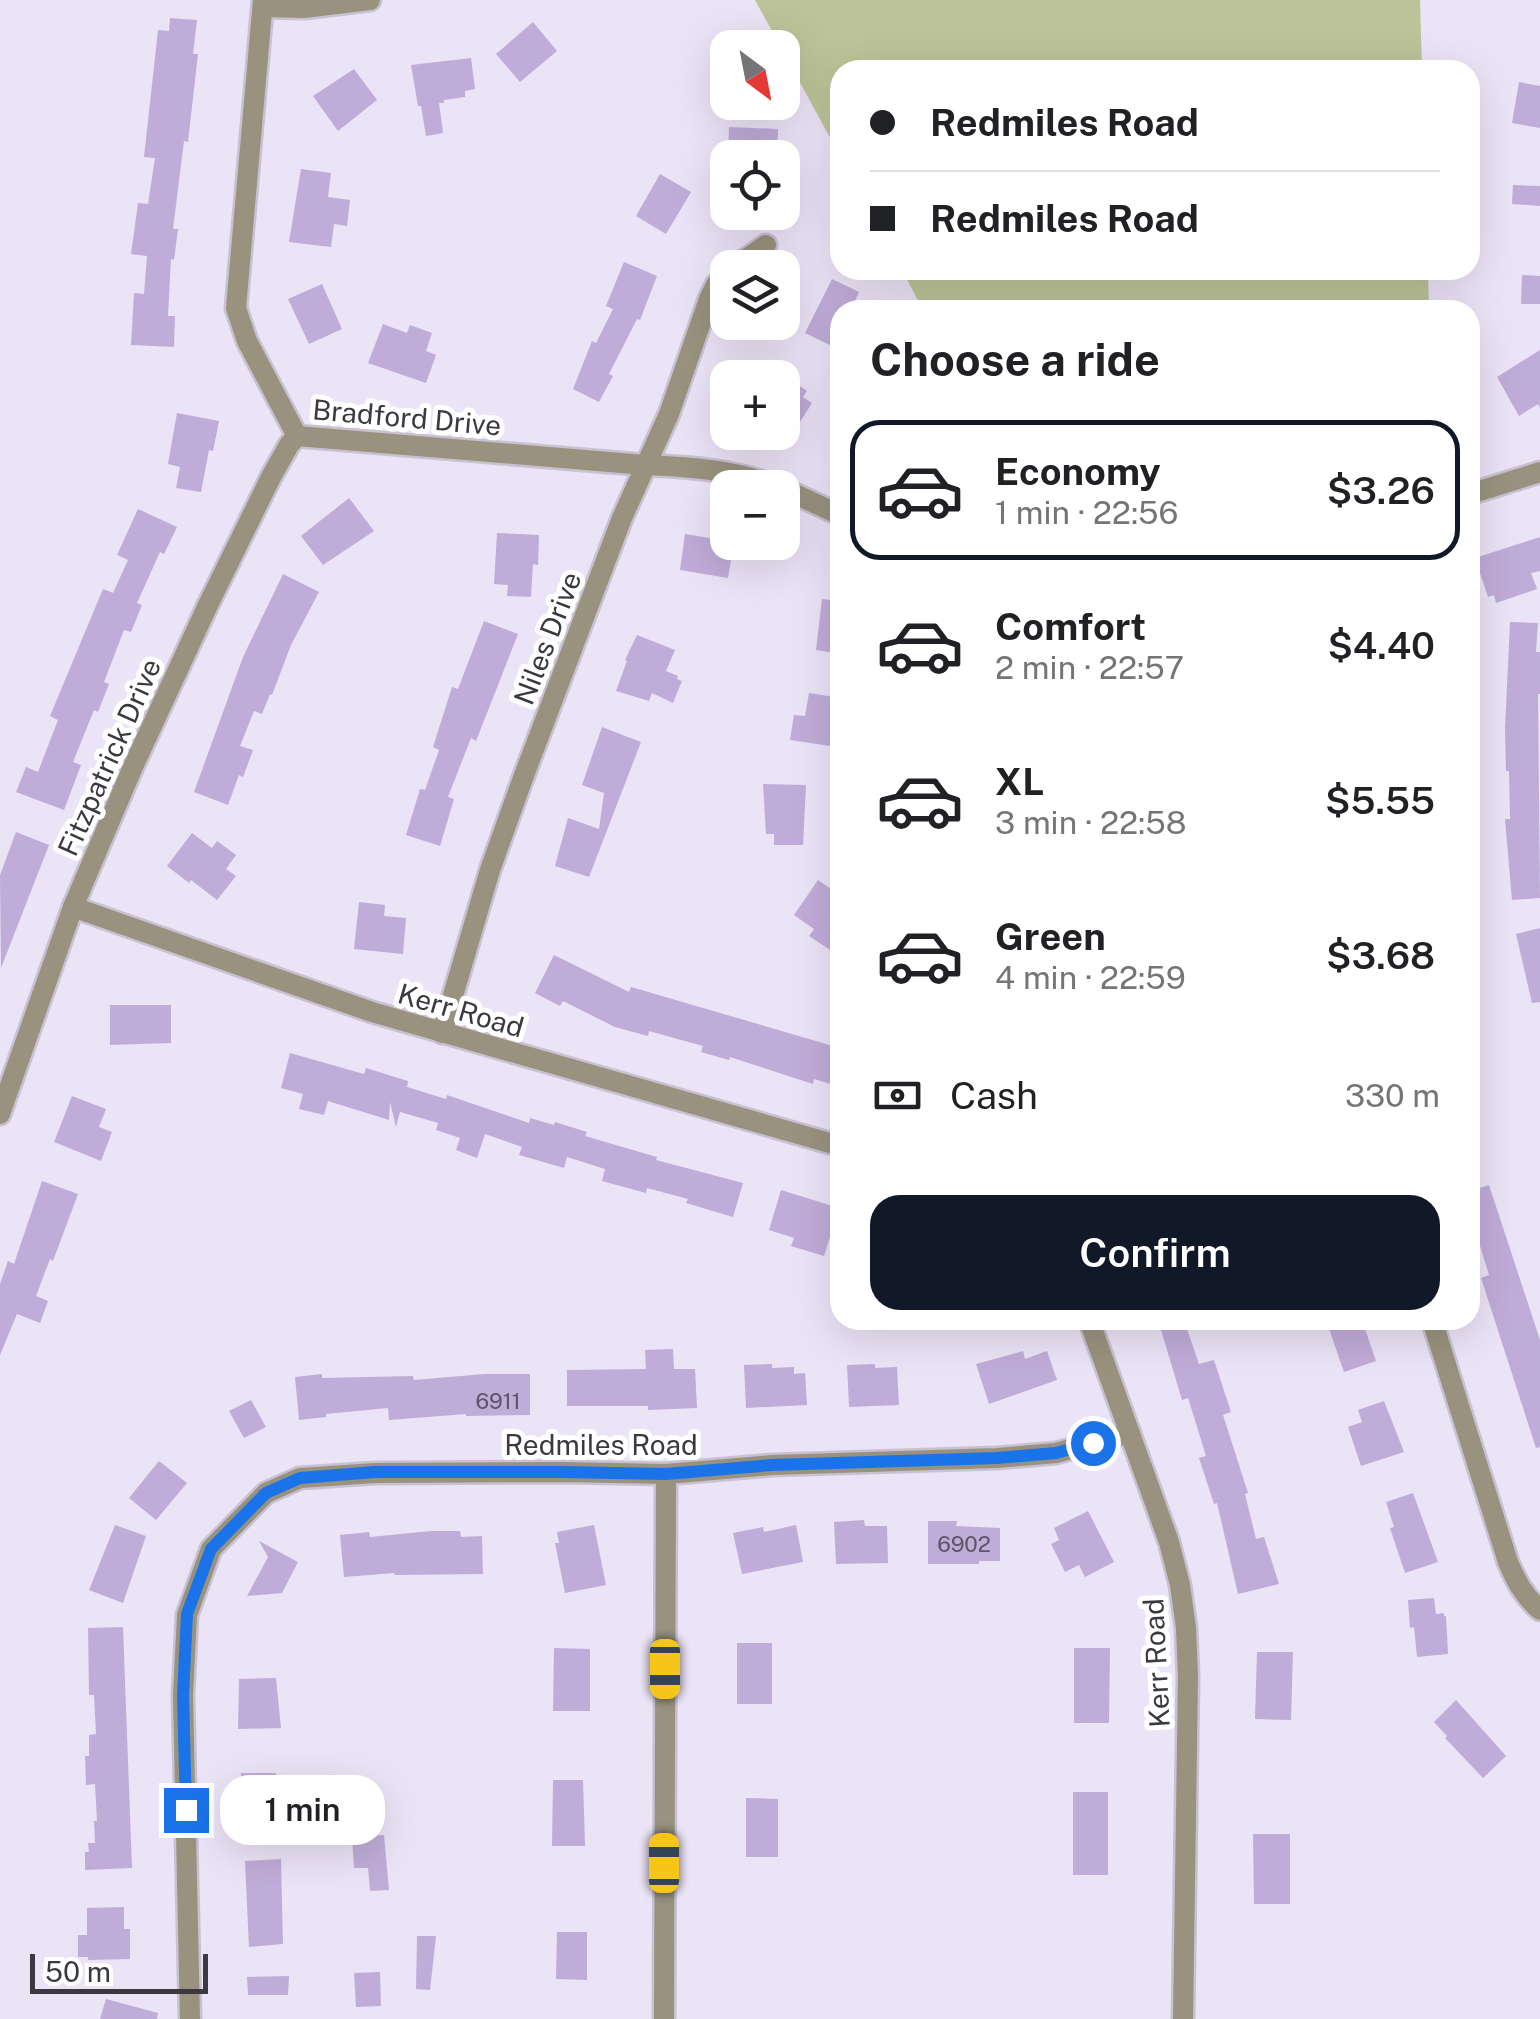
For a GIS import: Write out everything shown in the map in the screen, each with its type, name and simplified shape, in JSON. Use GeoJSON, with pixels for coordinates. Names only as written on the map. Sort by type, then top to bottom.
{"type":"FeatureCollection","features":[{"type":"Feature","properties":{"kind":"street"},"geometry":{"type":"LineString","coordinates":[[263,4],[304,8],[370,0]]}},
{"type":"Feature","properties":{"kind":"street","name":"Bradford Drive"},"geometry":{"type":"LineString","coordinates":[[263,4],[236,308],[246,341],[297,436],[716,470]]}},
{"type":"Feature","properties":{"kind":"street"},"geometry":{"type":"LineString","coordinates":[[759,250],[766,245]]}},
{"type":"Feature","properties":{"kind":"street","name":"Niles Drive"},"geometry":{"type":"LineString","coordinates":[[442,1033],[490,870],[523,778],[622,518],[670,414],[710,298]]}},
{"type":"Feature","properties":{"kind":"street","name":"Fitzpatrick Drive"},"geometry":{"type":"LineString","coordinates":[[0,1114],[72,907],[132,769],[208,604],[271,477],[297,436]]}},
{"type":"Feature","properties":{"kind":"street"},"geometry":{"type":"LineString","coordinates":[[1480,491],[1540,472]]}},
{"type":"Feature","properties":{"kind":"street","name":"Bradford Drive"},"geometry":{"type":"LineString","coordinates":[[800,497],[830,511]]}},
{"type":"Feature","properties":{"kind":"street","name":"Kerr Road"},"geometry":{"type":"LineString","coordinates":[[72,907],[346,1004],[830,1143]]}},
{"type":"Feature","properties":{"kind":"street","name":"Kerr Road"},"geometry":{"type":"LineString","coordinates":[[1092,1330],[1169,1542],[1186,1628],[1183,2019]]}},
{"type":"Feature","properties":{"kind":"street"},"geometry":{"type":"LineString","coordinates":[[1435,1330],[1508,1562],[1518,1585],[1540,1610]]}},
{"type":"Feature","properties":{"kind":"street","name":"Redmiles Road"},"geometry":{"type":"LineString","coordinates":[[190,2019],[183,1695],[187,1614],[211,1549],[266,1493],[300,1478],[375,1472],[666,1474],[772,1465],[997,1458],[1056,1453],[1130,1432]]}},
{"type":"Feature","properties":{"kind":"street"},"geometry":{"type":"LineString","coordinates":[[664,2019],[666,1474]]}},
{"type":"Feature","properties":{"kind":"green space"},"geometry":{"type":"Polygon","coordinates":[[[755,0],[1420,0],[1422,60],[830,60],[830,138],[800,83],[800,30],[771,30],[755,0]]]}},
{"type":"Feature","properties":{"kind":"green space"},"geometry":{"type":"Polygon","coordinates":[[[907,280],[1428,280],[1429,300],[918,300],[907,280]]]}},
{"type":"Feature","properties":{"kind":"building"},"geometry":{"type":"Polygon","coordinates":[[[170,18],[197,20],[193,54],[198,54],[173,229],[178,229],[174,260],[171,259],[168,316],[175,316],[174,347],[131,345],[134,293],[144,294],[147,256],[131,254],[138,203],[148,204],[155,158],[144,157],[158,30],[169,31],[170,18]]]}},
{"type":"Feature","properties":{"kind":"building"},"geometry":{"type":"Polygon","coordinates":[[[533,22],[557,51],[520,82],[496,54],[533,22]]]}},
{"type":"Feature","properties":{"kind":"building"},"geometry":{"type":"Polygon","coordinates":[[[471,58],[475,89],[465,91],[465,97],[439,103],[443,133],[426,136],[411,65],[471,58]]]}},
{"type":"Feature","properties":{"kind":"building"},"geometry":{"type":"Polygon","coordinates":[[[354,69],[377,100],[338,131],[313,96],[354,69]]]}},
{"type":"Feature","properties":{"kind":"building"},"geometry":{"type":"Polygon","coordinates":[[[1519,82],[1540,86],[1540,128],[1512,123],[1519,82]]]}},
{"type":"Feature","properties":{"kind":"building"},"geometry":{"type":"Polygon","coordinates":[[[729,127],[778,129],[778,140],[729,140],[729,127]]]}},
{"type":"Feature","properties":{"kind":"building"},"geometry":{"type":"Polygon","coordinates":[[[301,169],[331,173],[328,197],[350,200],[347,226],[334,224],[331,247],[289,242],[301,169]]]}},
{"type":"Feature","properties":{"kind":"building"},"geometry":{"type":"Polygon","coordinates":[[[660,174],[691,192],[666,234],[636,216],[660,174]]]}},
{"type":"Feature","properties":{"kind":"building"},"geometry":{"type":"Polygon","coordinates":[[[1513,185],[1540,186],[1540,206],[1512,204],[1513,185]]]}},
{"type":"Feature","properties":{"kind":"building"},"geometry":{"type":"Polygon","coordinates":[[[624,262],[657,276],[599,402],[573,389],[592,341],[596,343],[613,309],[606,306],[624,262]]]}},
{"type":"Feature","properties":{"kind":"building"},"geometry":{"type":"Polygon","coordinates":[[[1522,275],[1540,276],[1540,304],[1521,304],[1522,275]]]}},
{"type":"Feature","properties":{"kind":"building"},"geometry":{"type":"Polygon","coordinates":[[[832,280],[859,292],[855,300],[830,300],[830,345],[805,333],[832,280]]]}},
{"type":"Feature","properties":{"kind":"building"},"geometry":{"type":"Polygon","coordinates":[[[322,284],[342,329],[309,344],[288,299],[322,284]]]}},
{"type":"Feature","properties":{"kind":"building"},"geometry":{"type":"Polygon","coordinates":[[[383,324],[407,333],[410,325],[432,333],[426,351],[436,355],[426,383],[368,363],[383,324]]]}},
{"type":"Feature","properties":{"kind":"building"},"geometry":{"type":"Polygon","coordinates":[[[1540,350],[1540,408],[1538,404],[1519,416],[1497,377],[1540,350]]]}},
{"type":"Feature","properties":{"kind":"building"},"geometry":{"type":"Polygon","coordinates":[[[800,386],[807,391],[803,397],[812,403],[800,422],[800,386]]]}},
{"type":"Feature","properties":{"kind":"building"},"geometry":{"type":"Polygon","coordinates":[[[177,413],[219,421],[201,492],[176,488],[180,467],[168,464],[177,413]]]}},
{"type":"Feature","properties":{"kind":"building"},"geometry":{"type":"Polygon","coordinates":[[[349,498],[374,531],[323,565],[301,536],[349,498]]]}},
{"type":"Feature","properties":{"kind":"building"},"geometry":{"type":"Polygon","coordinates":[[[138,509],[177,527],[164,554],[160,552],[137,603],[142,605],[131,632],[124,630],[104,682],[109,684],[73,762],[81,765],[64,810],[16,792],[26,767],[38,772],[58,720],[50,716],[103,589],[113,593],[128,560],[117,555],[138,509]]]}},
{"type":"Feature","properties":{"kind":"building"},"geometry":{"type":"Polygon","coordinates":[[[497,533],[539,535],[531,597],[507,596],[508,585],[494,584],[497,533]]]}},
{"type":"Feature","properties":{"kind":"building"},"geometry":{"type":"Polygon","coordinates":[[[685,534],[710,538],[710,560],[731,560],[728,578],[680,570],[685,534]]]}},
{"type":"Feature","properties":{"kind":"building"},"geometry":{"type":"Polygon","coordinates":[[[1540,537],[1540,571],[1531,573],[1537,589],[1496,603],[1494,595],[1488,597],[1480,573],[1480,556],[1540,537]]]}},
{"type":"Feature","properties":{"kind":"building"},"geometry":{"type":"Polygon","coordinates":[[[283,574],[319,592],[262,714],[254,711],[240,746],[253,750],[228,805],[194,792],[243,657],[283,574]]]}},
{"type":"Feature","properties":{"kind":"building"},"geometry":{"type":"Polygon","coordinates":[[[822,599],[830,600],[830,652],[816,650],[822,599]]]}},
{"type":"Feature","properties":{"kind":"building"},"geometry":{"type":"Polygon","coordinates":[[[484,621],[518,634],[476,741],[471,738],[448,797],[454,799],[440,846],[406,835],[420,789],[425,790],[439,750],[433,747],[452,687],[458,689],[484,621]]]}},
{"type":"Feature","properties":{"kind":"building"},"geometry":{"type":"Polygon","coordinates":[[[1510,622],[1538,623],[1536,652],[1540,652],[1540,898],[1512,900],[1505,819],[1510,819],[1505,728],[1510,622]]]}},
{"type":"Feature","properties":{"kind":"building"},"geometry":{"type":"Polygon","coordinates":[[[637,635],[675,650],[666,671],[682,681],[673,703],[652,693],[649,701],[616,691],[637,635]]]}},
{"type":"Feature","properties":{"kind":"building"},"geometry":{"type":"Polygon","coordinates":[[[809,693],[830,696],[830,746],[790,740],[794,715],[805,716],[809,693]]]}},
{"type":"Feature","properties":{"kind":"building"},"geometry":{"type":"Polygon","coordinates":[[[602,727],[641,742],[589,877],[555,866],[568,818],[599,829],[604,793],[582,785],[602,727]]]}},
{"type":"Feature","properties":{"kind":"building"},"geometry":{"type":"Polygon","coordinates":[[[763,784],[806,785],[803,845],[774,845],[774,834],[766,834],[763,784]]]}},
{"type":"Feature","properties":{"kind":"building"},"geometry":{"type":"Polygon","coordinates":[[[16,832],[49,845],[1,968],[0,875],[16,832]]]}},
{"type":"Feature","properties":{"kind":"building"},"geometry":{"type":"Polygon","coordinates":[[[192,833],[212,848],[217,841],[236,855],[226,869],[236,876],[217,900],[167,866],[192,833]]]}},
{"type":"Feature","properties":{"kind":"building"},"geometry":{"type":"Polygon","coordinates":[[[818,880],[830,888],[830,950],[809,936],[814,929],[794,915],[818,880]]]}},
{"type":"Feature","properties":{"kind":"building"},"geometry":{"type":"Polygon","coordinates":[[[359,902],[385,905],[384,916],[406,918],[403,954],[354,949],[359,902]]]}},
{"type":"Feature","properties":{"kind":"building"},"geometry":{"type":"Polygon","coordinates":[[[1540,928],[1540,1002],[1532,1003],[1516,934],[1540,928]]]}},
{"type":"Feature","properties":{"kind":"building"},"geometry":{"type":"Polygon","coordinates":[[[554,955],[629,992],[631,987],[830,1045],[830,1084],[814,1079],[813,1084],[730,1057],[729,1060],[701,1052],[703,1046],[649,1031],[648,1036],[615,1027],[563,1001],[560,1006],[535,993],[554,955]]]}},
{"type":"Feature","properties":{"kind":"building"},"geometry":{"type":"Polygon","coordinates":[[[110,1005],[171,1005],[171,1043],[110,1045],[110,1005]]]}},
{"type":"Feature","properties":{"kind":"building"},"geometry":{"type":"Polygon","coordinates":[[[290,1053],[364,1074],[366,1068],[408,1081],[407,1087],[446,1099],[447,1095],[529,1123],[530,1118],[554,1125],[555,1122],[587,1132],[585,1136],[657,1157],[656,1160],[743,1183],[733,1217],[686,1203],[688,1199],[602,1181],[605,1169],[567,1157],[564,1168],[519,1155],[522,1147],[485,1134],[477,1158],[456,1150],[460,1138],[436,1130],[438,1123],[400,1112],[396,1127],[390,1102],[389,1120],[328,1101],[324,1115],[299,1109],[303,1094],[281,1088],[290,1053]]]}},
{"type":"Feature","properties":{"kind":"building"},"geometry":{"type":"Polygon","coordinates":[[[72,1096],[106,1109],[99,1127],[112,1132],[101,1161],[54,1142],[72,1096]]]}},
{"type":"Feature","properties":{"kind":"building"},"geometry":{"type":"Polygon","coordinates":[[[42,1181],[78,1194],[36,1296],[48,1301],[40,1323],[17,1314],[0,1355],[0,1284],[8,1261],[14,1264],[42,1181]]]}},
{"type":"Feature","properties":{"kind":"building"},"geometry":{"type":"Polygon","coordinates":[[[1489,1185],[1540,1340],[1540,1447],[1536,1448],[1481,1278],[1489,1275],[1480,1246],[1480,1188],[1489,1185]]]}},
{"type":"Feature","properties":{"kind":"building"},"geometry":{"type":"Polygon","coordinates":[[[781,1190],[830,1205],[830,1237],[824,1256],[791,1246],[794,1238],[769,1230],[781,1190]]]}},
{"type":"Feature","properties":{"kind":"building"},"geometry":{"type":"Polygon","coordinates":[[[1161,1330],[1187,1330],[1199,1364],[1214,1360],[1231,1412],[1223,1415],[1248,1493],[1245,1494],[1256,1539],[1264,1537],[1279,1584],[1238,1594],[1217,1503],[1214,1504],[1199,1458],[1206,1456],[1188,1398],[1182,1400],[1161,1330]]]}},
{"type":"Feature","properties":{"kind":"building"},"geometry":{"type":"Polygon","coordinates":[[[1329,1330],[1365,1330],[1376,1361],[1344,1372],[1329,1330]]]}},
{"type":"Feature","properties":{"kind":"building"},"geometry":{"type":"Polygon","coordinates":[[[673,1349],[674,1369],[695,1369],[697,1408],[567,1406],[567,1370],[646,1369],[645,1350],[673,1349]]]}},
{"type":"Feature","properties":{"kind":"building"},"geometry":{"type":"Polygon","coordinates":[[[1023,1351],[1025,1359],[1047,1351],[1057,1380],[989,1404],[976,1364],[1023,1351]]]}},
{"type":"Feature","properties":{"kind":"building"},"geometry":{"type":"Polygon","coordinates":[[[772,1364],[772,1368],[794,1367],[794,1374],[805,1373],[807,1405],[746,1408],[744,1365],[772,1364]]]}},
{"type":"Feature","properties":{"kind":"building"},"geometry":{"type":"Polygon","coordinates":[[[875,1364],[875,1368],[897,1367],[899,1405],[849,1407],[847,1365],[875,1364]]]}},
{"type":"Feature","properties":{"kind":"building"},"geometry":{"type":"Polygon","coordinates":[[[322,1374],[322,1378],[413,1376],[414,1380],[530,1374],[530,1415],[466,1414],[389,1420],[388,1408],[299,1420],[295,1377],[322,1374]]]}},
{"type":"Feature","properties":{"kind":"building"},"geometry":{"type":"Polygon","coordinates":[[[251,1400],[266,1427],[244,1438],[229,1411],[251,1400]]]}},
{"type":"Feature","properties":{"kind":"building"},"geometry":{"type":"Polygon","coordinates":[[[1384,1401],[1404,1452],[1361,1466],[1348,1427],[1362,1422],[1358,1410],[1384,1401]]]}},
{"type":"Feature","properties":{"kind":"building"},"geometry":{"type":"Polygon","coordinates":[[[159,1461],[187,1483],[156,1520],[129,1498],[159,1461]]]}},
{"type":"Feature","properties":{"kind":"building"},"geometry":{"type":"Polygon","coordinates":[[[1413,1493],[1438,1562],[1405,1573],[1386,1502],[1413,1493]]]}},
{"type":"Feature","properties":{"kind":"building"},"geometry":{"type":"Polygon","coordinates":[[[1088,1511],[1114,1562],[1085,1577],[1079,1565],[1065,1572],[1051,1544],[1059,1540],[1054,1528],[1088,1511]]]}},
{"type":"Feature","properties":{"kind":"building"},"geometry":{"type":"Polygon","coordinates":[[[864,1520],[865,1526],[887,1526],[888,1563],[836,1564],[834,1522],[864,1520]]]}},
{"type":"Feature","properties":{"kind":"building"},"geometry":{"type":"Polygon","coordinates":[[[928,1521],[1000,1528],[1000,1561],[928,1564],[928,1521]]]}},
{"type":"Feature","properties":{"kind":"building"},"geometry":{"type":"Polygon","coordinates":[[[115,1525],[146,1536],[123,1603],[89,1590],[115,1525]]]}},
{"type":"Feature","properties":{"kind":"building"},"geometry":{"type":"Polygon","coordinates":[[[594,1525],[606,1585],[565,1593],[555,1543],[559,1543],[557,1532],[594,1525]]]}},
{"type":"Feature","properties":{"kind":"building"},"geometry":{"type":"Polygon","coordinates":[[[796,1525],[803,1562],[742,1574],[733,1533],[796,1525]]]}},
{"type":"Feature","properties":{"kind":"building"},"geometry":{"type":"Polygon","coordinates":[[[460,1531],[461,1537],[482,1536],[483,1574],[344,1577],[340,1535],[369,1532],[370,1537],[460,1531]]]}},
{"type":"Feature","properties":{"kind":"building"},"geometry":{"type":"Polygon","coordinates":[[[259,1541],[298,1562],[282,1593],[247,1596],[268,1557],[259,1541]]]}},
{"type":"Feature","properties":{"kind":"building"},"geometry":{"type":"Polygon","coordinates":[[[1434,1598],[1436,1614],[1446,1616],[1448,1654],[1417,1657],[1408,1600],[1434,1598]]]}},
{"type":"Feature","properties":{"kind":"building"},"geometry":{"type":"Polygon","coordinates":[[[123,1627],[132,1868],[85,1870],[85,1852],[89,1852],[88,1843],[95,1843],[97,1821],[95,1784],[86,1785],[89,1735],[96,1734],[94,1695],[89,1695],[88,1628],[123,1627]]]}},
{"type":"Feature","properties":{"kind":"building"},"geometry":{"type":"Polygon","coordinates":[[[737,1643],[772,1643],[772,1704],[737,1704],[737,1643]]]}},
{"type":"Feature","properties":{"kind":"building"},"geometry":{"type":"Polygon","coordinates":[[[554,1648],[590,1649],[590,1711],[553,1711],[554,1648]]]}},
{"type":"Feature","properties":{"kind":"building"},"geometry":{"type":"Polygon","coordinates":[[[1074,1648],[1110,1648],[1109,1723],[1074,1723],[1074,1648]]]}},
{"type":"Feature","properties":{"kind":"building"},"geometry":{"type":"Polygon","coordinates":[[[1257,1652],[1293,1652],[1291,1720],[1255,1719],[1257,1652]]]}},
{"type":"Feature","properties":{"kind":"building"},"geometry":{"type":"Polygon","coordinates":[[[276,1678],[281,1728],[238,1729],[239,1679],[276,1678]]]}},
{"type":"Feature","properties":{"kind":"building"},"geometry":{"type":"Polygon","coordinates":[[[1456,1700],[1506,1756],[1483,1778],[1434,1722],[1456,1700]]]}},
{"type":"Feature","properties":{"kind":"building"},"geometry":{"type":"Polygon","coordinates":[[[241,1773],[276,1773],[277,1821],[242,1822],[241,1773]]]}},
{"type":"Feature","properties":{"kind":"building"},"geometry":{"type":"Polygon","coordinates":[[[553,1780],[583,1780],[585,1846],[552,1846],[553,1780]]]}},
{"type":"Feature","properties":{"kind":"building"},"geometry":{"type":"Polygon","coordinates":[[[1073,1792],[1108,1792],[1108,1875],[1073,1875],[1073,1792]]]}},
{"type":"Feature","properties":{"kind":"building"},"geometry":{"type":"Polygon","coordinates":[[[746,1798],[778,1799],[778,1857],[746,1857],[746,1798]]]}},
{"type":"Feature","properties":{"kind":"building"},"geometry":{"type":"Polygon","coordinates":[[[1253,1834],[1290,1834],[1290,1904],[1254,1904],[1253,1834]]]}},
{"type":"Feature","properties":{"kind":"building"},"geometry":{"type":"Polygon","coordinates":[[[384,1835],[389,1890],[370,1891],[368,1868],[354,1868],[352,1837],[384,1835]]]}},
{"type":"Feature","properties":{"kind":"building"},"geometry":{"type":"Polygon","coordinates":[[[281,1859],[283,1944],[249,1947],[245,1861],[281,1859]]]}},
{"type":"Feature","properties":{"kind":"building"},"geometry":{"type":"Polygon","coordinates":[[[124,1907],[124,1929],[130,1929],[130,1959],[78,1957],[78,1935],[87,1935],[87,1908],[124,1907]]]}},
{"type":"Feature","properties":{"kind":"building"},"geometry":{"type":"Polygon","coordinates":[[[557,1932],[587,1932],[587,1980],[556,1979],[557,1932]]]}},
{"type":"Feature","properties":{"kind":"building"},"geometry":{"type":"Polygon","coordinates":[[[417,1936],[436,1936],[430,1990],[416,1989],[417,1936]]]}},
{"type":"Feature","properties":{"kind":"building"},"geometry":{"type":"Polygon","coordinates":[[[380,1972],[381,2006],[356,2007],[354,1973],[380,1972]]]}},
{"type":"Feature","properties":{"kind":"building"},"geometry":{"type":"Polygon","coordinates":[[[289,1976],[288,1995],[248,1995],[247,1977],[289,1976]]]}},
{"type":"Feature","properties":{"kind":"building"},"geometry":{"type":"Polygon","coordinates":[[[106,1999],[158,2013],[157,2019],[100,2019],[106,1999]]]}},
{"type":"Feature","properties":{"kind":"route"},"geometry":{"type":"LineString","coordinates":[[186,1810],[183,1695],[187,1614],[211,1549],[266,1493],[300,1478],[375,1472],[666,1474],[772,1465],[997,1458],[1056,1453],[1093,1443]]}}]}
